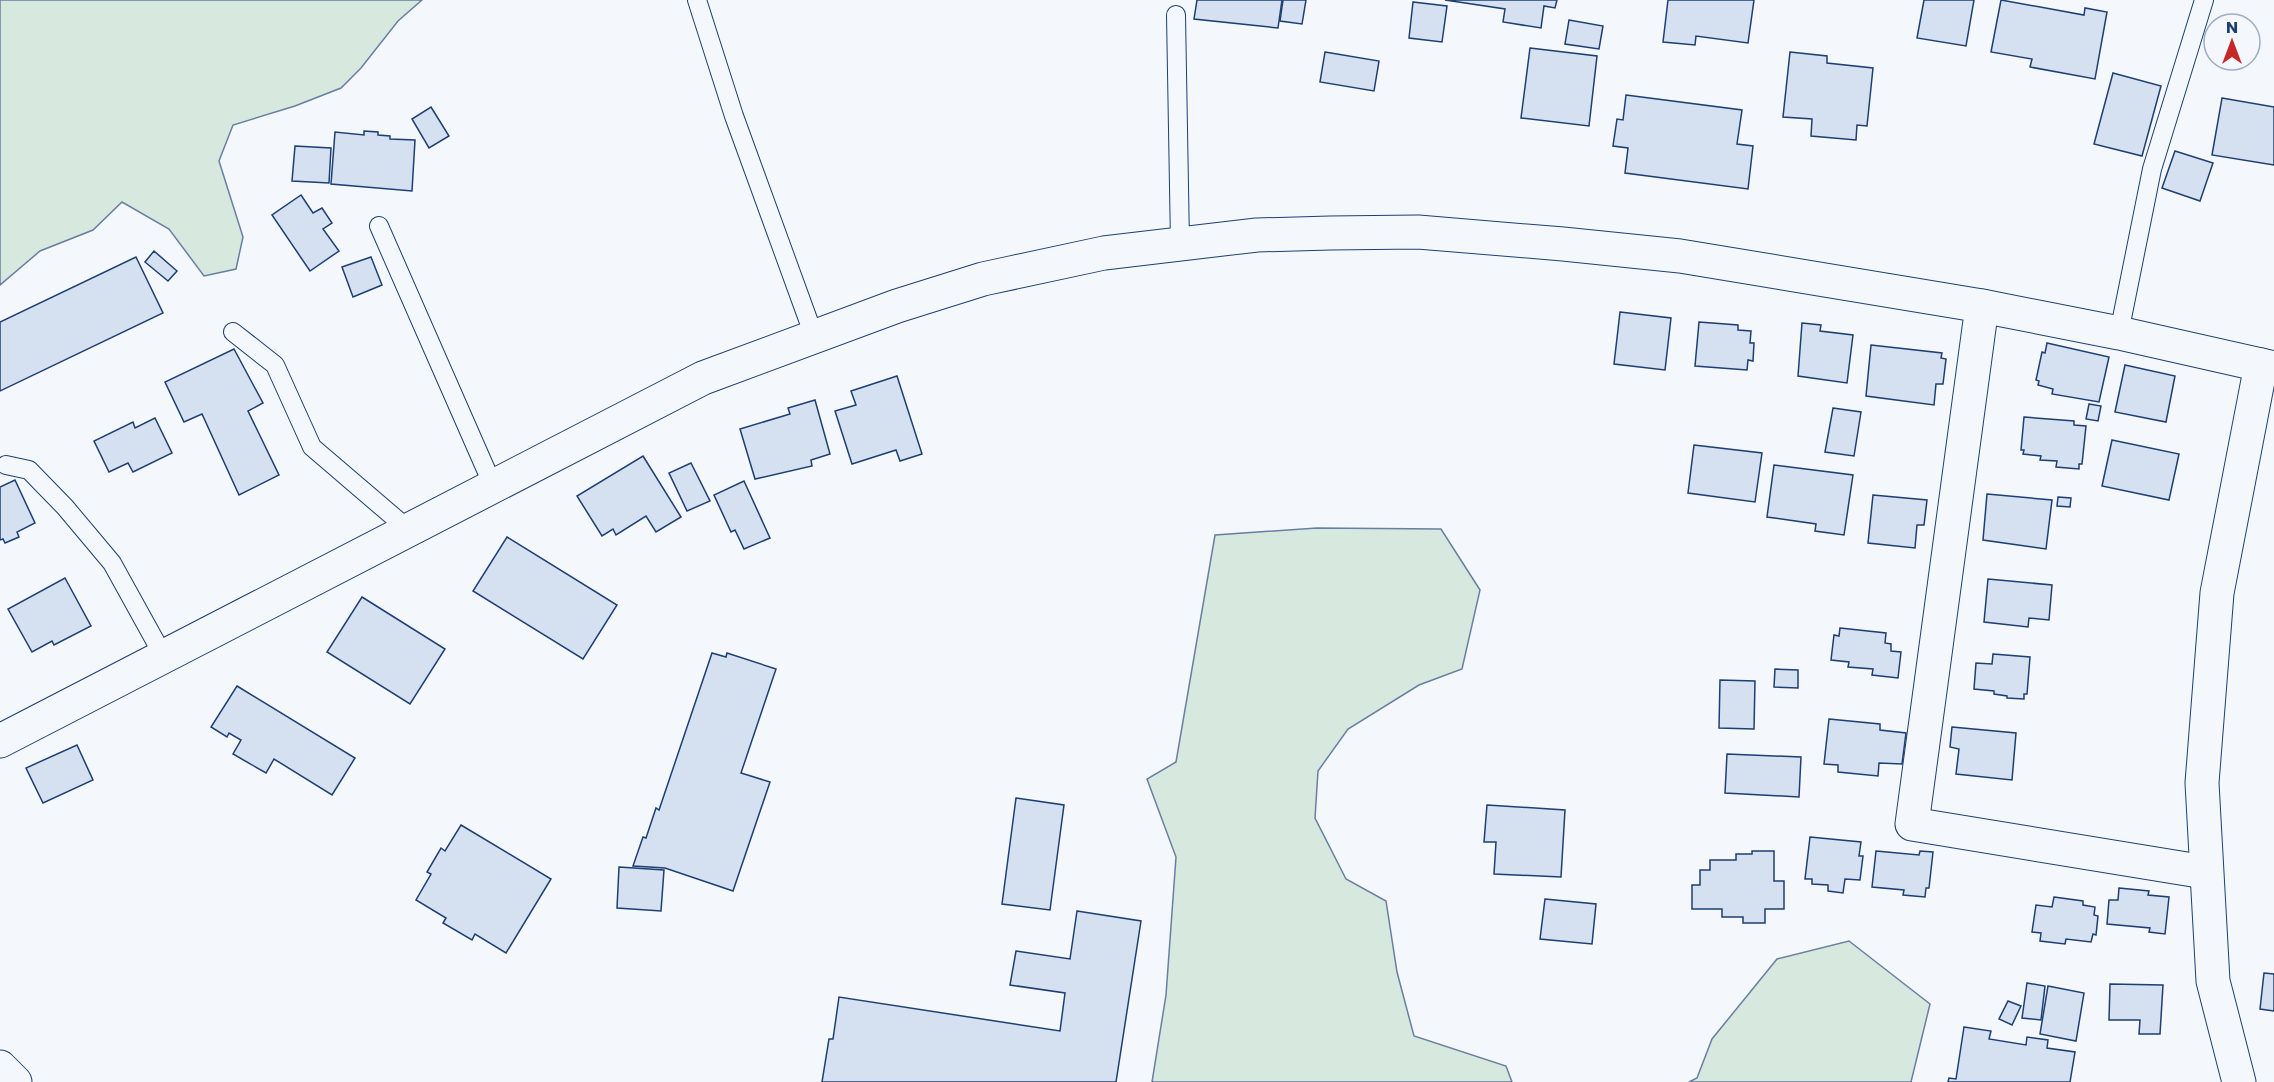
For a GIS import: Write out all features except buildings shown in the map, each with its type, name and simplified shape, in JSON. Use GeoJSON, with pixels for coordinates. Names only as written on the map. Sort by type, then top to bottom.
{"type":"FeatureCollection","features":[{"type":"Feature","properties":{"kind":"street"},"geometry":{"type":"LineString","coordinates":[[0,741],[494,488],[703,378],[897,306],[983,279],[1104,253],[1257,235],[1418,232],[1680,256],[1982,306],[2119,333],[2268,367],[2217,593],[2202,783],[2205,872],[2213,981],[2239,1082]]}},
{"type":"Feature","properties":{"kind":"street"},"geometry":{"type":"LineString","coordinates":[[1982,306],[1912,824],[2205,872]]}},
{"type":"Feature","properties":{"kind":"street"},"geometry":{"type":"LineString","coordinates":[[0,1067],[15,1082]]}},
{"type":"Feature","properties":{"kind":"lane"},"geometry":{"type":"LineString","coordinates":[[697,0],[734,116],[814,336]]}},
{"type":"Feature","properties":{"kind":"lane"},"geometry":{"type":"LineString","coordinates":[[2119,333],[2152,169],[2204,0]]}},
{"type":"Feature","properties":{"kind":"lane"},"geometry":{"type":"LineString","coordinates":[[1176,15],[1180,244]]}},
{"type":"Feature","properties":{"kind":"lane"},"geometry":{"type":"LineString","coordinates":[[379,226],[494,488]]}},
{"type":"Feature","properties":{"kind":"lane"},"geometry":{"type":"LineString","coordinates":[[233,332],[275,365],[312,447],[409,530]]}},
{"type":"Feature","properties":{"kind":"lane"},"geometry":{"type":"LineString","coordinates":[[6,465],[29,470],[65,507],[112,563],[164,657]]}},
{"type":"Feature","properties":{"kind":"shaded area"},"geometry":{"type":"Polygon","coordinates":[[[0,0],[422,0],[398,21],[361,68],[341,88],[295,106],[233,125],[219,161],[243,237],[236,269],[204,276],[169,229],[122,202],[93,230],[40,251],[0,285],[0,0]]]}},
{"type":"Feature","properties":{"kind":"shaded area"},"geometry":{"type":"Polygon","coordinates":[[[1317,528],[1441,529],[1480,590],[1462,669],[1419,685],[1348,729],[1318,771],[1315,818],[1346,879],[1386,901],[1397,972],[1414,1036],[1506,1066],[1512,1082],[1152,1082],[1166,995],[1176,857],[1147,779],[1176,762],[1215,535],[1317,528]]]}},
{"type":"Feature","properties":{"kind":"shaded area"},"geometry":{"type":"Polygon","coordinates":[[[1849,941],[1930,1004],[1911,1082],[1689,1082],[1697,1078],[1712,1039],[1777,959],[1849,941]]]}}]}
